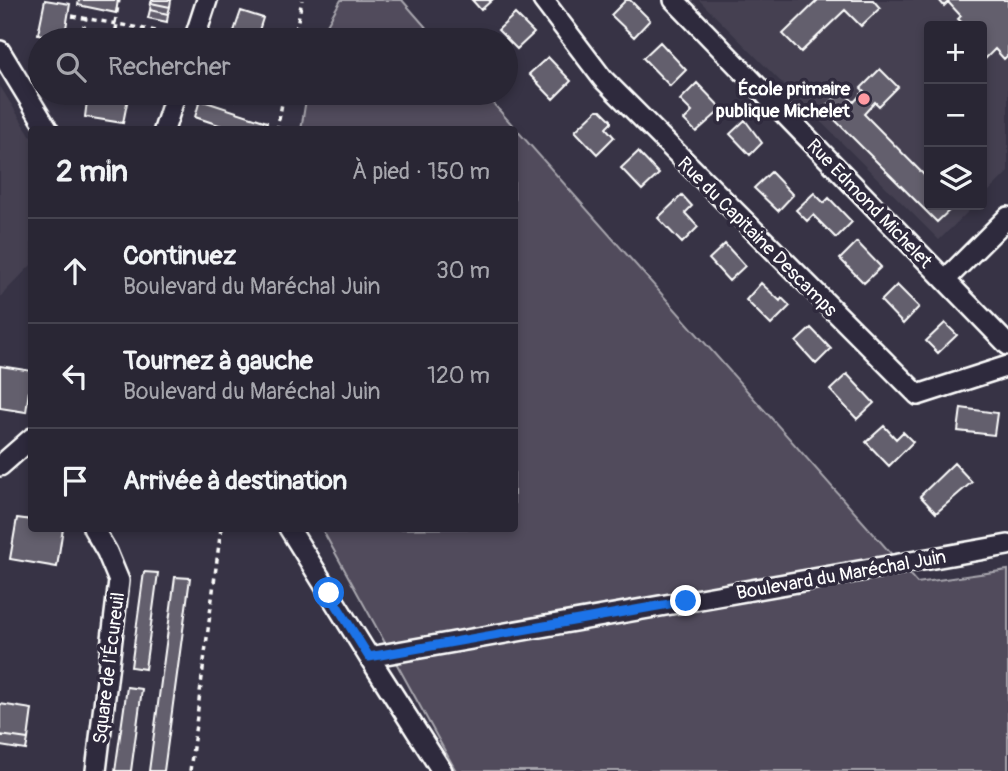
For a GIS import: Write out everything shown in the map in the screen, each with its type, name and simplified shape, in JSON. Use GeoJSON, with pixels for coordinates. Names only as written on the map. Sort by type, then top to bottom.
{"type":"FeatureCollection","features":[{"type":"Feature","properties":{"kind":"street"},"geometry":{"type":"LineString","coordinates":[[198,28],[207,0]]}},
{"type":"Feature","properties":{"kind":"street","name":"Rue du Capitaine Descamps"},"geometry":{"type":"LineString","coordinates":[[543,0],[603,79],[918,395],[1008,366]]}},
{"type":"Feature","properties":{"kind":"street","name":"Rue Edmond Michelet"},"geometry":{"type":"LineString","coordinates":[[674,0],[1008,345]]}},
{"type":"Feature","properties":{"kind":"street"},"geometry":{"type":"LineString","coordinates":[[0,51],[28,97]]}},
{"type":"Feature","properties":{"kind":"street"},"geometry":{"type":"LineString","coordinates":[[33,105],[46,126]]}},
{"type":"Feature","properties":{"kind":"street"},"geometry":{"type":"LineString","coordinates":[[165,126],[172,105]]}},
{"type":"Feature","properties":{"kind":"street"},"geometry":{"type":"LineString","coordinates":[[945,280],[1008,217]]}},
{"type":"Feature","properties":{"kind":"street"},"geometry":{"type":"LineString","coordinates":[[0,466],[28,442]]}},
{"type":"Feature","properties":{"kind":"street","name":"Square de l'Écureuil"},"geometry":{"type":"LineString","coordinates":[[95,532],[119,581],[96,771]]}},
{"type":"Feature","properties":{"kind":"street"},"geometry":{"type":"LineString","coordinates":[[291,532],[442,771]]}},
{"type":"Feature","properties":{"kind":"street","name":"Boulevard du Maréchal Juin"},"geometry":{"type":"LineString","coordinates":[[369,657],[1008,545]]}},
{"type":"Feature","properties":{"kind":"path"},"geometry":{"type":"LineString","coordinates":[[115,28],[119,0]]}},
{"type":"Feature","properties":{"kind":"path"},"geometry":{"type":"LineString","coordinates":[[296,28],[302,0]]}},
{"type":"Feature","properties":{"kind":"path"},"geometry":{"type":"LineString","coordinates":[[72,16],[140,28]]}},
{"type":"Feature","properties":{"kind":"path"},"geometry":{"type":"LineString","coordinates":[[84,28],[86,18]]}},
{"type":"Feature","properties":{"kind":"path"},"geometry":{"type":"LineString","coordinates":[[278,126],[282,105]]}},
{"type":"Feature","properties":{"kind":"path"},"geometry":{"type":"LineString","coordinates":[[190,771],[220,532]]}},
{"type":"Feature","properties":{"kind":"shaded area"},"geometry":{"type":"Polygon","coordinates":[[[341,0],[402,0],[426,28],[325,28],[341,0]]]}},
{"type":"Feature","properties":{"kind":"shaded area","name":"École primaire publique Michelet"},"geometry":{"type":"Polygon","coordinates":[[[699,0],[1008,0],[1008,172],[987,193],[987,21],[924,21],[924,210],[970,210],[939,240],[699,0]]]}},
{"type":"Feature","properties":{"kind":"shaded area"},"geometry":{"type":"Polygon","coordinates":[[[0,86],[28,132],[28,268],[0,297],[0,86]]]}},
{"type":"Feature","properties":{"kind":"shaded area"},"geometry":{"type":"Polygon","coordinates":[[[305,105],[495,105],[513,126],[302,126],[305,105]]]}},
{"type":"Feature","properties":{"kind":"shaded area"},"geometry":{"type":"Polygon","coordinates":[[[518,131],[917,583],[1008,570],[1008,771],[456,771],[324,532],[518,532],[518,131]]]}},
{"type":"Feature","properties":{"kind":"building"},"geometry":{"type":"Polygon","coordinates":[[[45,0],[70,4],[66,28],[39,28],[45,0]]]}},
{"type":"Feature","properties":{"kind":"building"},"geometry":{"type":"Polygon","coordinates":[[[79,0],[118,0],[116,13],[78,5],[79,0]]]}},
{"type":"Feature","properties":{"kind":"building"},"geometry":{"type":"Polygon","coordinates":[[[152,0],[171,0],[170,7],[151,3],[152,0]]]}},
{"type":"Feature","properties":{"kind":"building"},"geometry":{"type":"Polygon","coordinates":[[[472,0],[492,0],[481,10],[472,0]]]}},
{"type":"Feature","properties":{"kind":"building"},"geometry":{"type":"Polygon","coordinates":[[[626,0],[630,0],[650,20],[634,37],[611,15],[626,0]]]}},
{"type":"Feature","properties":{"kind":"building"},"geometry":{"type":"Polygon","coordinates":[[[818,0],[873,0],[880,8],[861,26],[845,10],[801,52],[783,34],[818,0]]]}},
{"type":"Feature","properties":{"kind":"building"},"geometry":{"type":"Polygon","coordinates":[[[939,0],[1008,0],[1008,55],[1004,59],[995,49],[987,57],[987,21],[960,21],[958,19],[961,16],[948,2],[944,6],[939,0]]]}},
{"type":"Feature","properties":{"kind":"building"},"geometry":{"type":"Polygon","coordinates":[[[151,3],[170,7],[168,14],[150,10],[151,3]]]}},
{"type":"Feature","properties":{"kind":"building"},"geometry":{"type":"Polygon","coordinates":[[[150,10],[168,14],[167,22],[148,18],[150,10]]]}},
{"type":"Feature","properties":{"kind":"building"},"geometry":{"type":"Polygon","coordinates":[[[241,11],[263,18],[260,28],[235,28],[241,11]]]}},
{"type":"Feature","properties":{"kind":"building"},"geometry":{"type":"Polygon","coordinates":[[[515,14],[534,33],[518,48],[518,28],[500,28],[515,14]]]}},
{"type":"Feature","properties":{"kind":"building"},"geometry":{"type":"Polygon","coordinates":[[[660,42],[686,70],[670,86],[643,58],[660,42]]]}},
{"type":"Feature","properties":{"kind":"building"},"geometry":{"type":"Polygon","coordinates":[[[548,57],[571,81],[553,99],[529,74],[548,57]]]}},
{"type":"Feature","properties":{"kind":"building"},"geometry":{"type":"Polygon","coordinates":[[[880,69],[898,87],[879,106],[875,102],[864,114],[924,175],[924,209],[824,109],[842,91],[854,102],[864,91],[861,88],[880,69]]]}},
{"type":"Feature","properties":{"kind":"building"},"geometry":{"type":"Polygon","coordinates":[[[697,83],[722,109],[696,132],[684,120],[692,112],[680,100],[697,83]]]}},
{"type":"Feature","properties":{"kind":"building"},"geometry":{"type":"Polygon","coordinates":[[[86,105],[127,105],[123,123],[85,117],[86,105]]]}},
{"type":"Feature","properties":{"kind":"building"},"geometry":{"type":"Polygon","coordinates":[[[199,105],[215,105],[267,122],[266,126],[222,126],[195,117],[199,105]]]}},
{"type":"Feature","properties":{"kind":"building"},"geometry":{"type":"Polygon","coordinates":[[[597,110],[601,110],[611,120],[606,128],[614,137],[597,154],[575,131],[597,110]]]}},
{"type":"Feature","properties":{"kind":"building"},"geometry":{"type":"Polygon","coordinates":[[[745,120],[762,143],[750,155],[730,134],[745,120]]]}},
{"type":"Feature","properties":{"kind":"building"},"geometry":{"type":"Polygon","coordinates":[[[638,152],[659,174],[642,190],[621,168],[638,152]]]}},
{"type":"Feature","properties":{"kind":"building"},"geometry":{"type":"Polygon","coordinates":[[[771,172],[793,195],[778,211],[754,188],[771,172]]]}},
{"type":"Feature","properties":{"kind":"building"},"geometry":{"type":"Polygon","coordinates":[[[814,193],[824,203],[829,198],[852,222],[836,238],[813,215],[807,221],[796,210],[814,193]]]}},
{"type":"Feature","properties":{"kind":"building"},"geometry":{"type":"Polygon","coordinates":[[[682,195],[692,206],[685,213],[698,227],[682,243],[658,218],[682,195]]]}},
{"type":"Feature","properties":{"kind":"building"},"geometry":{"type":"Polygon","coordinates":[[[925,210],[950,210],[937,222],[925,210]]]}},
{"type":"Feature","properties":{"kind":"building"},"geometry":{"type":"Polygon","coordinates":[[[857,242],[881,267],[864,283],[840,259],[857,242]]]}},
{"type":"Feature","properties":{"kind":"building"},"geometry":{"type":"Polygon","coordinates":[[[725,244],[745,266],[729,281],[709,259],[725,244]]]}},
{"type":"Feature","properties":{"kind":"building"},"geometry":{"type":"Polygon","coordinates":[[[761,283],[780,301],[782,298],[790,306],[771,325],[746,300],[761,283]]]}},
{"type":"Feature","properties":{"kind":"building"},"geometry":{"type":"Polygon","coordinates":[[[897,285],[919,307],[903,324],[881,301],[897,285]]]}},
{"type":"Feature","properties":{"kind":"building"},"geometry":{"type":"Polygon","coordinates":[[[945,323],[957,335],[938,353],[926,341],[945,323]]]}},
{"type":"Feature","properties":{"kind":"building"},"geometry":{"type":"Polygon","coordinates":[[[811,328],[831,349],[816,364],[796,342],[811,328]]]}},
{"type":"Feature","properties":{"kind":"building"},"geometry":{"type":"Polygon","coordinates":[[[0,366],[28,370],[26,412],[0,408],[0,366]]]}},
{"type":"Feature","properties":{"kind":"building"},"geometry":{"type":"Polygon","coordinates":[[[847,374],[874,403],[857,419],[830,390],[847,374]]]}},
{"type":"Feature","properties":{"kind":"building"},"geometry":{"type":"Polygon","coordinates":[[[961,408],[997,413],[994,435],[958,431],[961,408]]]}},
{"type":"Feature","properties":{"kind":"building"},"geometry":{"type":"Polygon","coordinates":[[[884,426],[896,439],[903,432],[913,442],[889,466],[866,442],[884,426]]]}},
{"type":"Feature","properties":{"kind":"building"},"geometry":{"type":"Polygon","coordinates":[[[954,463],[972,482],[936,513],[920,496],[954,463]]]}},
{"type":"Feature","properties":{"kind":"building"},"geometry":{"type":"Polygon","coordinates":[[[17,518],[28,519],[28,532],[62,532],[57,567],[10,559],[17,518]]]}},
{"type":"Feature","properties":{"kind":"building"},"geometry":{"type":"Polygon","coordinates":[[[144,572],[158,573],[145,669],[131,667],[144,572]]]}},
{"type":"Feature","properties":{"kind":"building"},"geometry":{"type":"Polygon","coordinates":[[[175,577],[190,578],[164,771],[149,771],[175,577]]]}},
{"type":"Feature","properties":{"kind":"building"},"geometry":{"type":"Polygon","coordinates":[[[127,687],[142,689],[131,771],[115,771],[127,687]]]}},
{"type":"Feature","properties":{"kind":"building"},"geometry":{"type":"Polygon","coordinates":[[[0,704],[32,709],[28,739],[0,735],[0,704]]]}},
{"type":"Feature","properties":{"kind":"building"},"geometry":{"type":"Polygon","coordinates":[[[0,735],[28,739],[26,750],[0,746],[0,735]]]}},
{"type":"Feature","properties":{"kind":"place","name":"École primaire publique Michelet"},"geometry":{"type":"Point","coordinates":[864,99]}},
{"type":"Feature","properties":{"kind":"route"},"geometry":{"type":"LineString","coordinates":[[329,593],[369,657],[686,601]]}}]}
